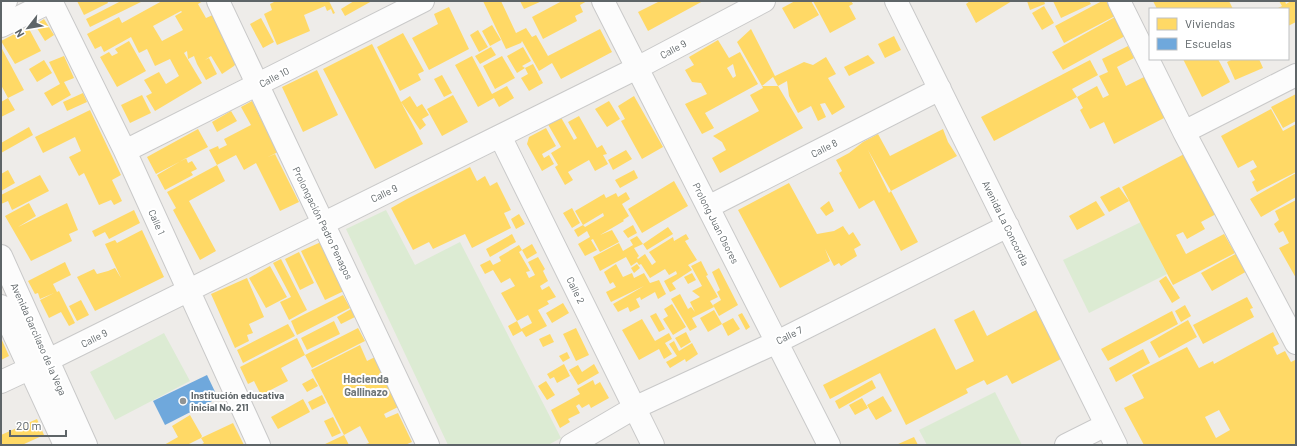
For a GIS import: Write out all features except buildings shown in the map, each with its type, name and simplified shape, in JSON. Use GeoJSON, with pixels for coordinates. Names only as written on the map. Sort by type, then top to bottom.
{"type":"FeatureCollection","features":[{"type":"Feature","properties":{"kind":"street"},"geometry":{"type":"LineString","coordinates":[[1,3],[6,1]]}},
{"type":"Feature","properties":{"kind":"street"},"geometry":{"type":"LineString","coordinates":[[1,26],[52,1]]}},
{"type":"Feature","properties":{"kind":"street","name":"Calle 1"},"geometry":{"type":"LineString","coordinates":[[52,1],[125,151],[259,445]]}},
{"type":"Feature","properties":{"kind":"street","name":"Prolongación Pedro Penagos"},"geometry":{"type":"LineString","coordinates":[[218,1],[428,445]]}},
{"type":"Feature","properties":{"kind":"street","name":"Calle 10"},"geometry":{"type":"LineString","coordinates":[[125,151],[424,1]]}},
{"type":"Feature","properties":{"kind":"street","name":"Prolong Juan Osores"},"geometry":{"type":"LineString","coordinates":[[603,1],[830,445]]}},
{"type":"Feature","properties":{"kind":"street","name":"Calle 9"},"geometry":{"type":"LineString","coordinates":[[1,382],[39,365],[637,68],[764,1]]}},
{"type":"Feature","properties":{"kind":"street","name":"Avenida La Concordia"},"geometry":{"type":"LineString","coordinates":[[896,1],[1116,445]]}},
{"type":"Feature","properties":{"kind":"street"},"geometry":{"type":"LineString","coordinates":[[1119,1],[1184,132],[1296,343]]}},
{"type":"Feature","properties":{"kind":"street"},"geometry":{"type":"LineString","coordinates":[[1184,132],[1296,75]]}},
{"type":"Feature","properties":{"kind":"street","name":"Calle 8"},"geometry":{"type":"LineString","coordinates":[[708,207],[940,89]]}},
{"type":"Feature","properties":{"kind":"street","name":"Calle 2"},"geometry":{"type":"LineString","coordinates":[[500,136],[652,445]]}},
{"type":"Feature","properties":{"kind":"street","name":"Calle 7"},"geometry":{"type":"LineString","coordinates":[[571,445],[634,408],[777,342],[1008,226]]}},
{"type":"Feature","properties":{"kind":"street","name":"Avenida Garcilaso de la Vega"},"geometry":{"type":"LineString","coordinates":[[1,256],[66,445]]}},
{"type":"Feature","properties":{"kind":"street","name":"Avenida Garcilaso de la Vega"},"geometry":{"type":"LineString","coordinates":[[1,306],[39,365],[86,445]]}},
{"type":"Feature","properties":{"kind":"street"},"geometry":{"type":"LineString","coordinates":[[1066,445],[1106,425]]}},
{"type":"Feature","properties":{"kind":"green space"},"geometry":{"type":"Polygon","coordinates":[[[386,210],[415,265],[460,242],[561,438],[548,445],[448,445],[346,229],[386,210]]]}},
{"type":"Feature","properties":{"kind":"green space"},"geometry":{"type":"Polygon","coordinates":[[[1141,222],[1167,274],[1089,313],[1063,260],[1141,222]]]}},
{"type":"Feature","properties":{"kind":"green space"},"geometry":{"type":"Polygon","coordinates":[[[164,333],[190,381],[115,420],[90,372],[164,333]]]}},
{"type":"Feature","properties":{"kind":"green space"},"geometry":{"type":"Polygon","coordinates":[[[995,392],[1022,445],[927,445],[919,430],[995,392]]]}},
{"type":"Feature","properties":{"kind":"place","name":"Institución educativa inicial No. 211"},"geometry":{"type":"Point","coordinates":[183,401]}},
{"type":"Feature","properties":{"kind":"district","name":"Hacienda Gallinazo"},"geometry":{"type":"Point","coordinates":[366,384]}}]}
